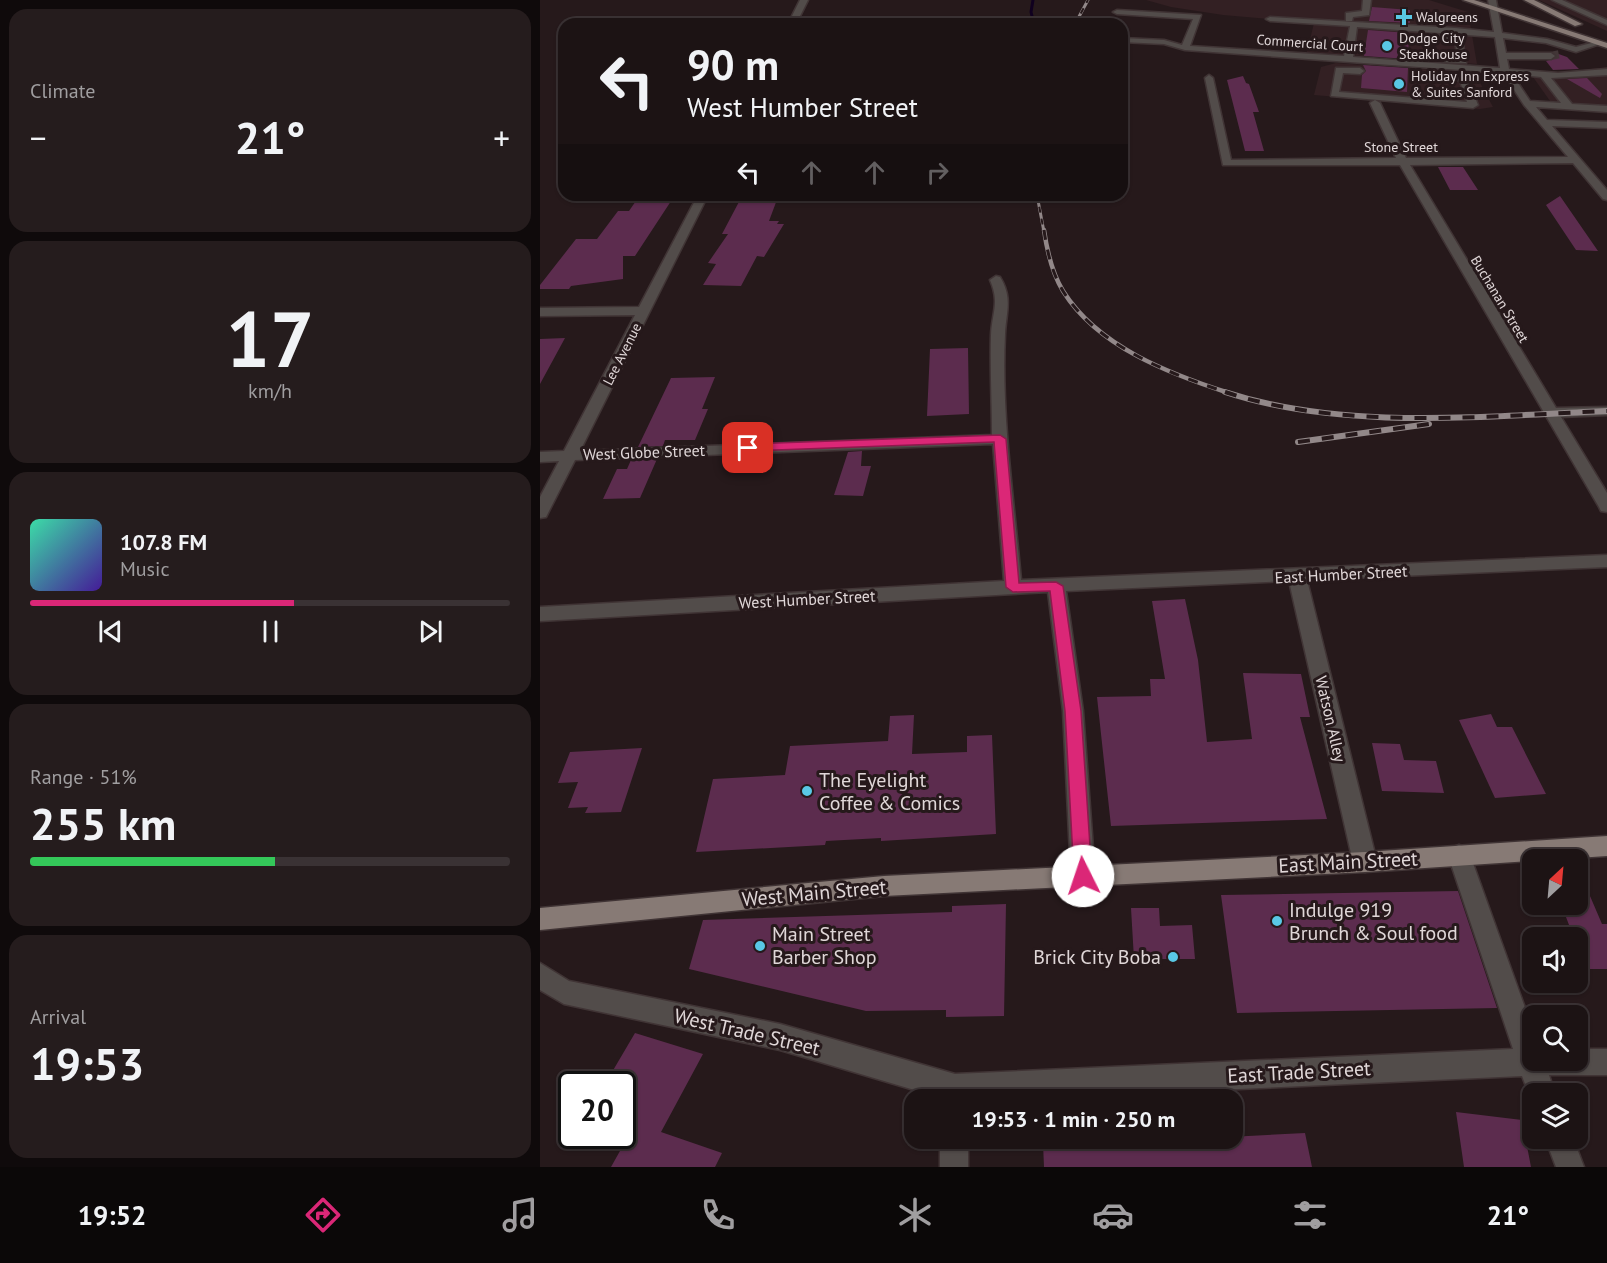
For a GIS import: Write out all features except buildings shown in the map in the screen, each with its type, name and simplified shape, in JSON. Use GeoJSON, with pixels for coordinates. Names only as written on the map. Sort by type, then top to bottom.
{"type":"FeatureCollection","features":[{"type":"Feature","properties":{"kind":"main road"},"geometry":{"type":"LineString","coordinates":[[1467,0],[1493,4],[1603,44]]}},
{"type":"Feature","properties":{"kind":"main road"},"geometry":{"type":"LineString","coordinates":[[1528,0],[1586,27]]}},
{"type":"Feature","properties":{"kind":"main road","name":"East Main Street"},"geometry":{"type":"LineString","coordinates":[[1086,876],[1365,862],[1607,846]]}},
{"type":"Feature","properties":{"kind":"main road","name":"West Main Street"},"geometry":{"type":"LineString","coordinates":[[540,919],[884,886],[1086,876]]}},
{"type":"Feature","properties":{"kind":"street"},"geometry":{"type":"LineString","coordinates":[[795,18],[804,0]]}},
{"type":"Feature","properties":{"kind":"street"},"geometry":{"type":"LineString","coordinates":[[1367,0],[1366,14],[1349,15],[1352,26],[1349,56],[1431,65],[1463,64],[1557,76],[1607,72]]}},
{"type":"Feature","properties":{"kind":"street"},"geometry":{"type":"LineString","coordinates":[[1556,0],[1607,23]]}},
{"type":"Feature","properties":{"kind":"street"},"geometry":{"type":"LineString","coordinates":[[1493,4],[1505,70],[1527,103],[1607,197]]}},
{"type":"Feature","properties":{"kind":"street"},"geometry":{"type":"LineString","coordinates":[[1117,12],[1198,17],[1185,48]]}},
{"type":"Feature","properties":{"kind":"street"},"geometry":{"type":"LineString","coordinates":[[1270,19],[1548,41],[1588,58]]}},
{"type":"Feature","properties":{"kind":"street"},"geometry":{"type":"LineString","coordinates":[[1352,26],[1456,38],[1459,40],[1463,64]]}},
{"type":"Feature","properties":{"kind":"street"},"geometry":{"type":"LineString","coordinates":[[1548,41],[1574,34]]}},
{"type":"Feature","properties":{"kind":"street","name":"Commercial Court"},"geometry":{"type":"LineString","coordinates":[[1128,40],[1164,42],[1185,48],[1349,56],[1381,67],[1431,65]]}},
{"type":"Feature","properties":{"kind":"street"},"geometry":{"type":"LineString","coordinates":[[1502,56],[1544,58],[1603,44]]}},
{"type":"Feature","properties":{"kind":"street"},"geometry":{"type":"LineString","coordinates":[[1598,62],[1607,65]]}},
{"type":"Feature","properties":{"kind":"street"},"geometry":{"type":"LineString","coordinates":[[1370,72],[1339,70],[1335,94],[1473,105],[1464,79],[1432,76],[1431,65]]}},
{"type":"Feature","properties":{"kind":"street"},"geometry":{"type":"LineString","coordinates":[[1590,73],[1607,80]]}},
{"type":"Feature","properties":{"kind":"street"},"geometry":{"type":"LineString","coordinates":[[1543,74],[1569,107]]}},
{"type":"Feature","properties":{"kind":"street","name":"Stone Street"},"geometry":{"type":"LineString","coordinates":[[1209,78],[1227,163],[1575,160]]}},
{"type":"Feature","properties":{"kind":"street","name":"Buchanan Street"},"geometry":{"type":"LineString","coordinates":[[1375,103],[1402,161],[1607,507]]}},
{"type":"Feature","properties":{"kind":"street"},"geometry":{"type":"LineString","coordinates":[[1527,103],[1607,109]]}},
{"type":"Feature","properties":{"kind":"street"},"geometry":{"type":"LineString","coordinates":[[1544,123],[1607,125]]}},
{"type":"Feature","properties":{"kind":"street","name":"Lee Avenue"},"geometry":{"type":"LineString","coordinates":[[540,513],[700,201]]}},
{"type":"Feature","properties":{"kind":"street"},"geometry":{"type":"LineString","coordinates":[[996,280],[1002,293],[1003,306],[998,333],[1000,439],[1013,587]]}},
{"type":"Feature","properties":{"kind":"street"},"geometry":{"type":"LineString","coordinates":[[540,312],[645,311]]}},
{"type":"Feature","properties":{"kind":"street"},"geometry":{"type":"LineString","coordinates":[[1551,413],[1607,411]]}},
{"type":"Feature","properties":{"kind":"street","name":"West Globe Street"},"geometry":{"type":"LineString","coordinates":[[540,457],[1000,439]]}},
{"type":"Feature","properties":{"kind":"street","name":"East Humber Street"},"geometry":{"type":"LineString","coordinates":[[1065,586],[1607,561]]}},
{"type":"Feature","properties":{"kind":"street","name":"Watson Alley"},"geometry":{"type":"LineString","coordinates":[[1297,576],[1365,862]]}},
{"type":"Feature","properties":{"kind":"street"},"geometry":{"type":"LineString","coordinates":[[1065,586],[1086,876]]}},
{"type":"Feature","properties":{"kind":"street","name":"West Humber Street"},"geometry":{"type":"LineString","coordinates":[[540,614],[1065,586]]}},
{"type":"Feature","properties":{"kind":"street"},"geometry":{"type":"LineString","coordinates":[[1459,855],[1522,1039]]}},
{"type":"Feature","properties":{"kind":"street","name":"West Trade Street"},"geometry":{"type":"LineString","coordinates":[[540,975],[564,992],[780,1037],[940,1089]]}},
{"type":"Feature","properties":{"kind":"street","name":"East Trade Street"},"geometry":{"type":"LineString","coordinates":[[1045,1089],[1522,1062]]}},
{"type":"Feature","properties":{"kind":"street","name":"East Trade Street"},"geometry":{"type":"LineString","coordinates":[[1588,1062],[1607,1062]]}},
{"type":"Feature","properties":{"kind":"street"},"geometry":{"type":"LineString","coordinates":[[954,1149],[954,1167]]}},
{"type":"Feature","properties":{"kind":"street"},"geometry":{"type":"LineString","coordinates":[[1563,1149],[1570,1167]]}},
{"type":"Feature","properties":{"kind":"shaded area"},"geometry":{"type":"Polygon","coordinates":[[[1146,0],[1429,0],[1468,12],[1477,64],[1307,52],[1314,23],[1223,15],[1171,7],[1146,0]]]}},
{"type":"Feature","properties":{"kind":"shaded area"},"geometry":{"type":"Polygon","coordinates":[[[1539,0],[1607,0],[1607,31],[1539,0]]]}},
{"type":"Feature","properties":{"kind":"shaded area"},"geometry":{"type":"Polygon","coordinates":[[[1336,63],[1475,73],[1493,107],[1480,109],[1314,95],[1321,67],[1336,63]]]}},
{"type":"Feature","properties":{"kind":"shaded area"},"geometry":{"type":"Polygon","coordinates":[[[1607,67],[1607,110],[1555,108],[1528,70],[1566,72],[1607,67]]]}},
{"type":"Feature","properties":{"kind":"waterway"},"geometry":{"type":"LineString","coordinates":[[1032,18],[1033,0]]}},
{"type":"Feature","properties":{"kind":"tunnel"},"geometry":{"type":"LineString","coordinates":[[1551,56],[1560,54]]}},
{"type":"Feature","properties":{"kind":"railway"},"geometry":{"type":"LineString","coordinates":[[1078,18],[1088,0]]}},
{"type":"Feature","properties":{"kind":"railway"},"geometry":{"type":"LineString","coordinates":[[1038,201],[1044,232]]}},
{"type":"Feature","properties":{"kind":"railway"},"geometry":{"type":"LineString","coordinates":[[1044,230],[1050,262],[1059,284],[1078,311],[1095,328],[1137,356],[1183,377],[1229,393]]}},
{"type":"Feature","properties":{"kind":"railway"},"geometry":{"type":"LineString","coordinates":[[1225,392],[1271,404],[1318,412],[1366,416],[1463,417],[1607,411]]}},
{"type":"Feature","properties":{"kind":"railway"},"geometry":{"type":"LineString","coordinates":[[1298,442],[1429,424]]}},
{"type":"Feature","properties":{"kind":"place","name":"Walgreens"},"geometry":{"type":"Point","coordinates":[1404,17]}},
{"type":"Feature","properties":{"kind":"place","name":"Dodge City Steakhouse"},"geometry":{"type":"Point","coordinates":[1387,46]}},
{"type":"Feature","properties":{"kind":"place","name":"Holiday Inn Express & Suites Sanford"},"geometry":{"type":"Point","coordinates":[1399,84]}},
{"type":"Feature","properties":{"kind":"place","name":"The Eyelight Coffee & Comics"},"geometry":{"type":"Point","coordinates":[807,791]}},
{"type":"Feature","properties":{"kind":"place","name":"Indulge 919 Brunch & Soul food"},"geometry":{"type":"Point","coordinates":[1277,921]}},
{"type":"Feature","properties":{"kind":"place","name":"Main Street Barber Shop"},"geometry":{"type":"Point","coordinates":[760,946]}},
{"type":"Feature","properties":{"kind":"place","name":"Brick City Boba"},"geometry":{"type":"Point","coordinates":[1173,957]}},
{"type":"Feature","properties":{"kind":"route"},"geometry":{"type":"LineString","coordinates":[[748,448],[1000,439],[1013,587],[1056,586],[1073,711],[1083,876]]}}]}
